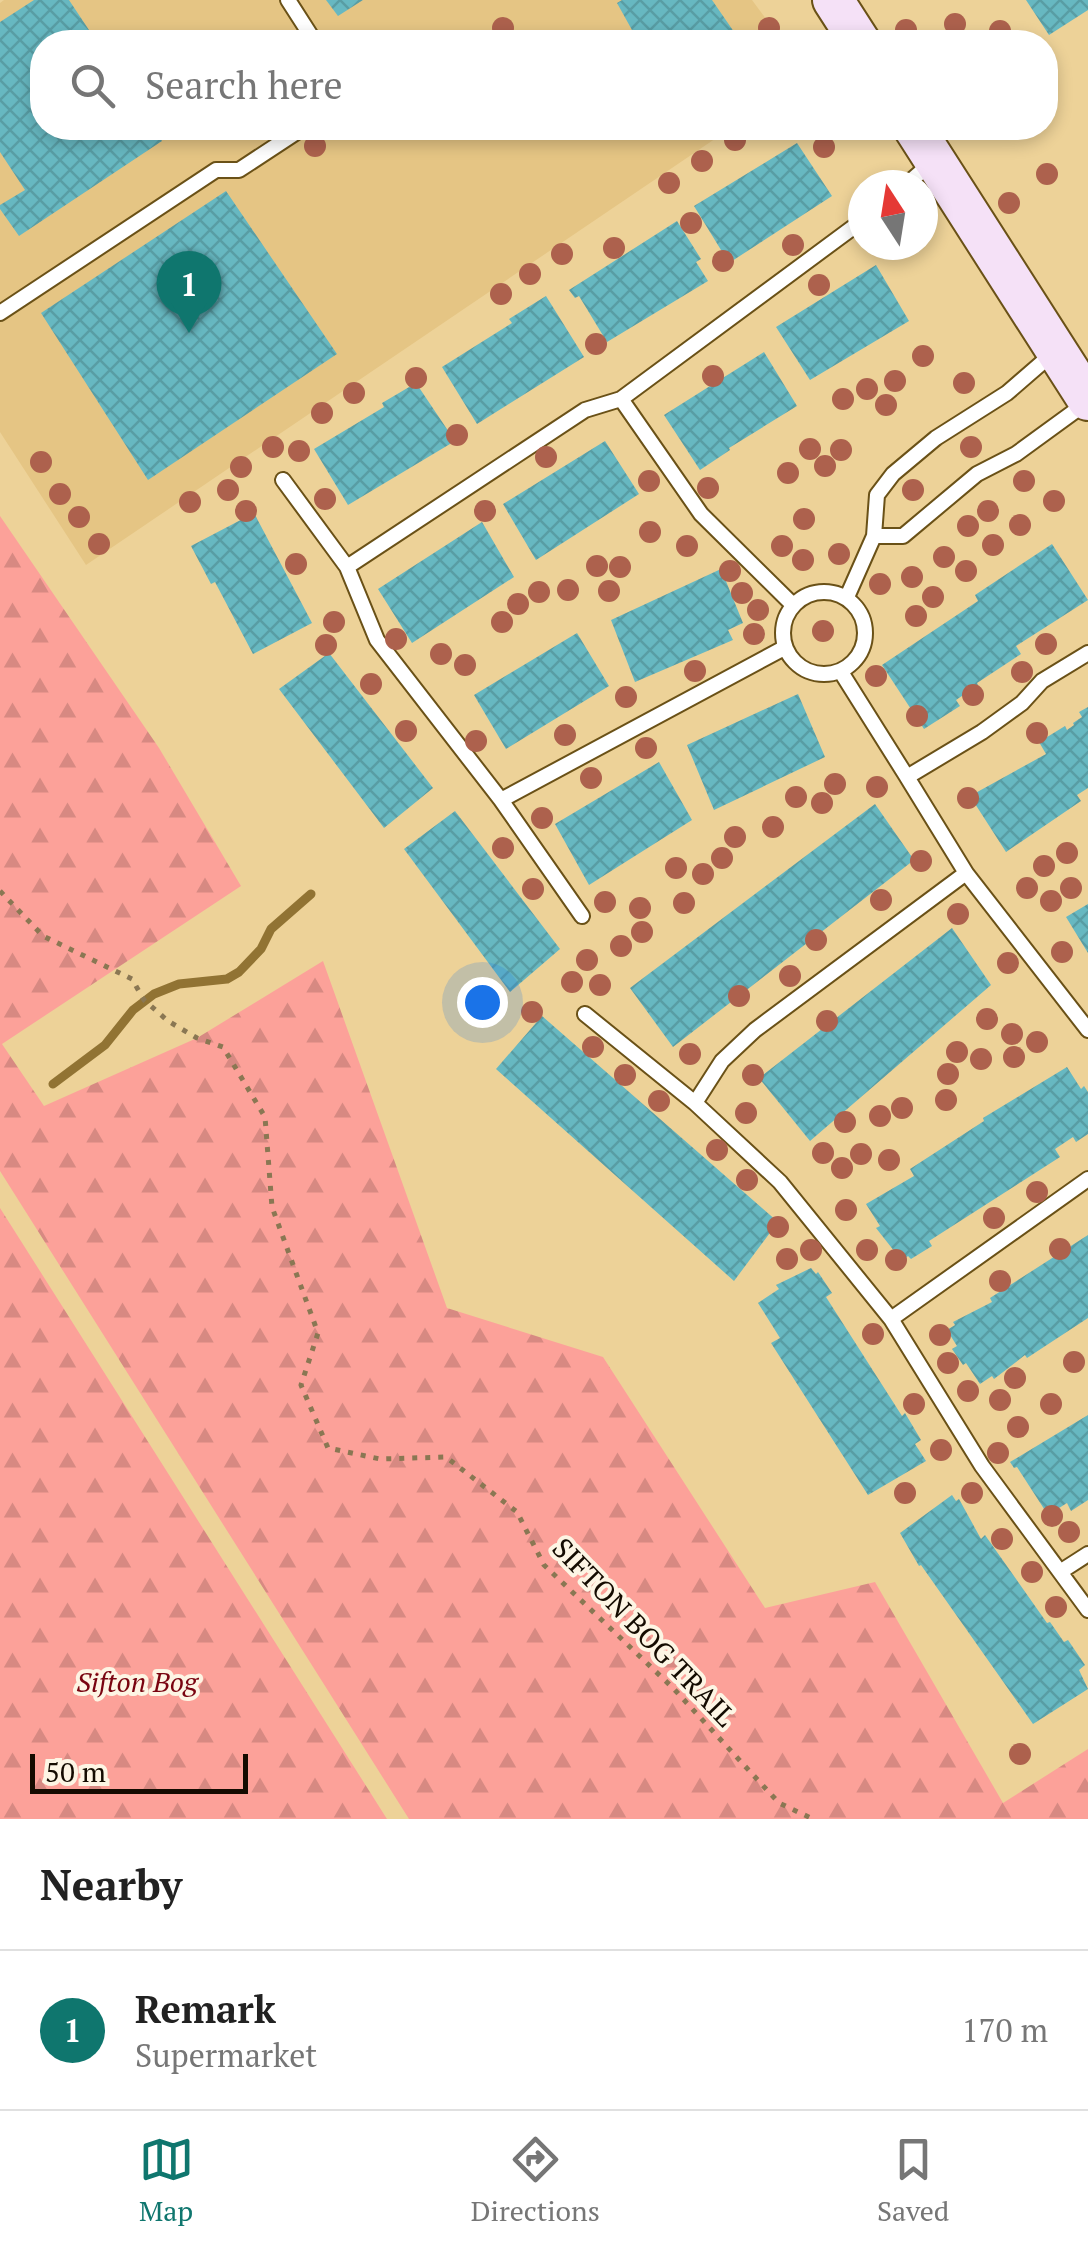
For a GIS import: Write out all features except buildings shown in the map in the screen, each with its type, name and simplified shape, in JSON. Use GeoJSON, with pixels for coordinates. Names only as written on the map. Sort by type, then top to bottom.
{"type":"FeatureCollection","features":[{"type":"Feature","properties":{"kind":"main road"},"geometry":{"type":"LineString","coordinates":[[833,0],[852,30]]}},
{"type":"Feature","properties":{"kind":"main road"},"geometry":{"type":"LineString","coordinates":[[918,157],[1088,401]]}},
{"type":"Feature","properties":{"kind":"lane"},"geometry":{"type":"LineString","coordinates":[[288,0],[308,30]]}},
{"type":"Feature","properties":{"kind":"lane"},"geometry":{"type":"LineString","coordinates":[[0,313],[216,170],[239,170],[285,140]]}},
{"type":"Feature","properties":{"kind":"lane"},"geometry":{"type":"LineString","coordinates":[[347,566],[585,410],[620,399],[848,231]]}},
{"type":"Feature","properties":{"kind":"lane"},"geometry":{"type":"LineString","coordinates":[[846,596],[874,536],[877,495],[893,474],[936,438],[1007,393],[1056,350]]}},
{"type":"Feature","properties":{"kind":"lane"},"geometry":{"type":"LineString","coordinates":[[620,399],[701,514],[792,604]]}},
{"type":"Feature","properties":{"kind":"lane"},"geometry":{"type":"LineString","coordinates":[[874,536],[903,536],[977,474],[1016,454],[1088,401]]}},
{"type":"Feature","properties":{"kind":"lane"},"geometry":{"type":"LineString","coordinates":[[283,480],[347,566],[377,640],[502,800],[582,916]]}},
{"type":"Feature","properties":{"kind":"lane"},"geometry":{"type":"LineString","coordinates":[[818,590],[846,596],[865,620],[863,650],[841,672],[808,672],[784,648],[782,625],[792,604],[818,590]]}},
{"type":"Feature","properties":{"kind":"lane"},"geometry":{"type":"LineString","coordinates":[[502,800],[784,648]]}},
{"type":"Feature","properties":{"kind":"lane"},"geometry":{"type":"LineString","coordinates":[[907,777],[982,732],[1022,703],[1042,681],[1088,653]]}},
{"type":"Feature","properties":{"kind":"lane"},"geometry":{"type":"LineString","coordinates":[[841,672],[966,873],[1088,1030]]}},
{"type":"Feature","properties":{"kind":"lane"},"geometry":{"type":"LineString","coordinates":[[696,1103],[722,1061],[755,1030],[966,873]]}},
{"type":"Feature","properties":{"kind":"lane"},"geometry":{"type":"LineString","coordinates":[[585,1014],[696,1103],[780,1182],[892,1318],[982,1466],[1088,1610]]}},
{"type":"Feature","properties":{"kind":"lane"},"geometry":{"type":"LineString","coordinates":[[892,1318],[1088,1180]]}},
{"type":"Feature","properties":{"kind":"lane"},"geometry":{"type":"LineString","coordinates":[[1060,1572],[1088,1554]]}},
{"type":"Feature","properties":{"kind":"path","name":"SIFTON BOG TRAIL"},"geometry":{"type":"LineString","coordinates":[[0,891],[43,936],[132,979],[144,1000],[168,1021],[223,1047],[265,1116],[272,1206],[318,1333],[301,1384],[328,1448],[380,1459],[446,1457],[517,1512],[544,1565],[672,1688],[779,1803],[812,1819]]}},
{"type":"Feature","properties":{"kind":"shaded area"},"geometry":{"type":"Polygon","coordinates":[[[752,0],[774,30],[30,30],[30,140],[713,140],[86,565],[0,432],[0,3],[752,0]]]}},
{"type":"Feature","properties":{"kind":"green space"},"geometry":{"type":"Polygon","coordinates":[[[0,516],[159,748],[241,886],[2,1044],[44,1106],[197,1038],[323,961],[447,1308],[603,1357],[765,1608],[875,1582],[1003,1803],[1088,1749],[1088,1819],[409,1819],[0,1171],[0,516]]]}},
{"type":"Feature","properties":{"kind":"green space","name":"Sifton Bog"},"geometry":{"type":"Polygon","coordinates":[[[0,1208],[387,1819],[0,1819],[0,1208]]]}},
{"type":"Feature","properties":{"kind":"waterway"},"geometry":{"type":"LineString","coordinates":[[53,1084],[105,1045],[133,1010],[154,994],[179,984],[227,979],[239,972],[261,949],[271,929],[311,894]]}},
{"type":"Feature","properties":{"kind":"place","name":"Remark"},"geometry":{"type":"Point","coordinates":[189,333]}}]}
